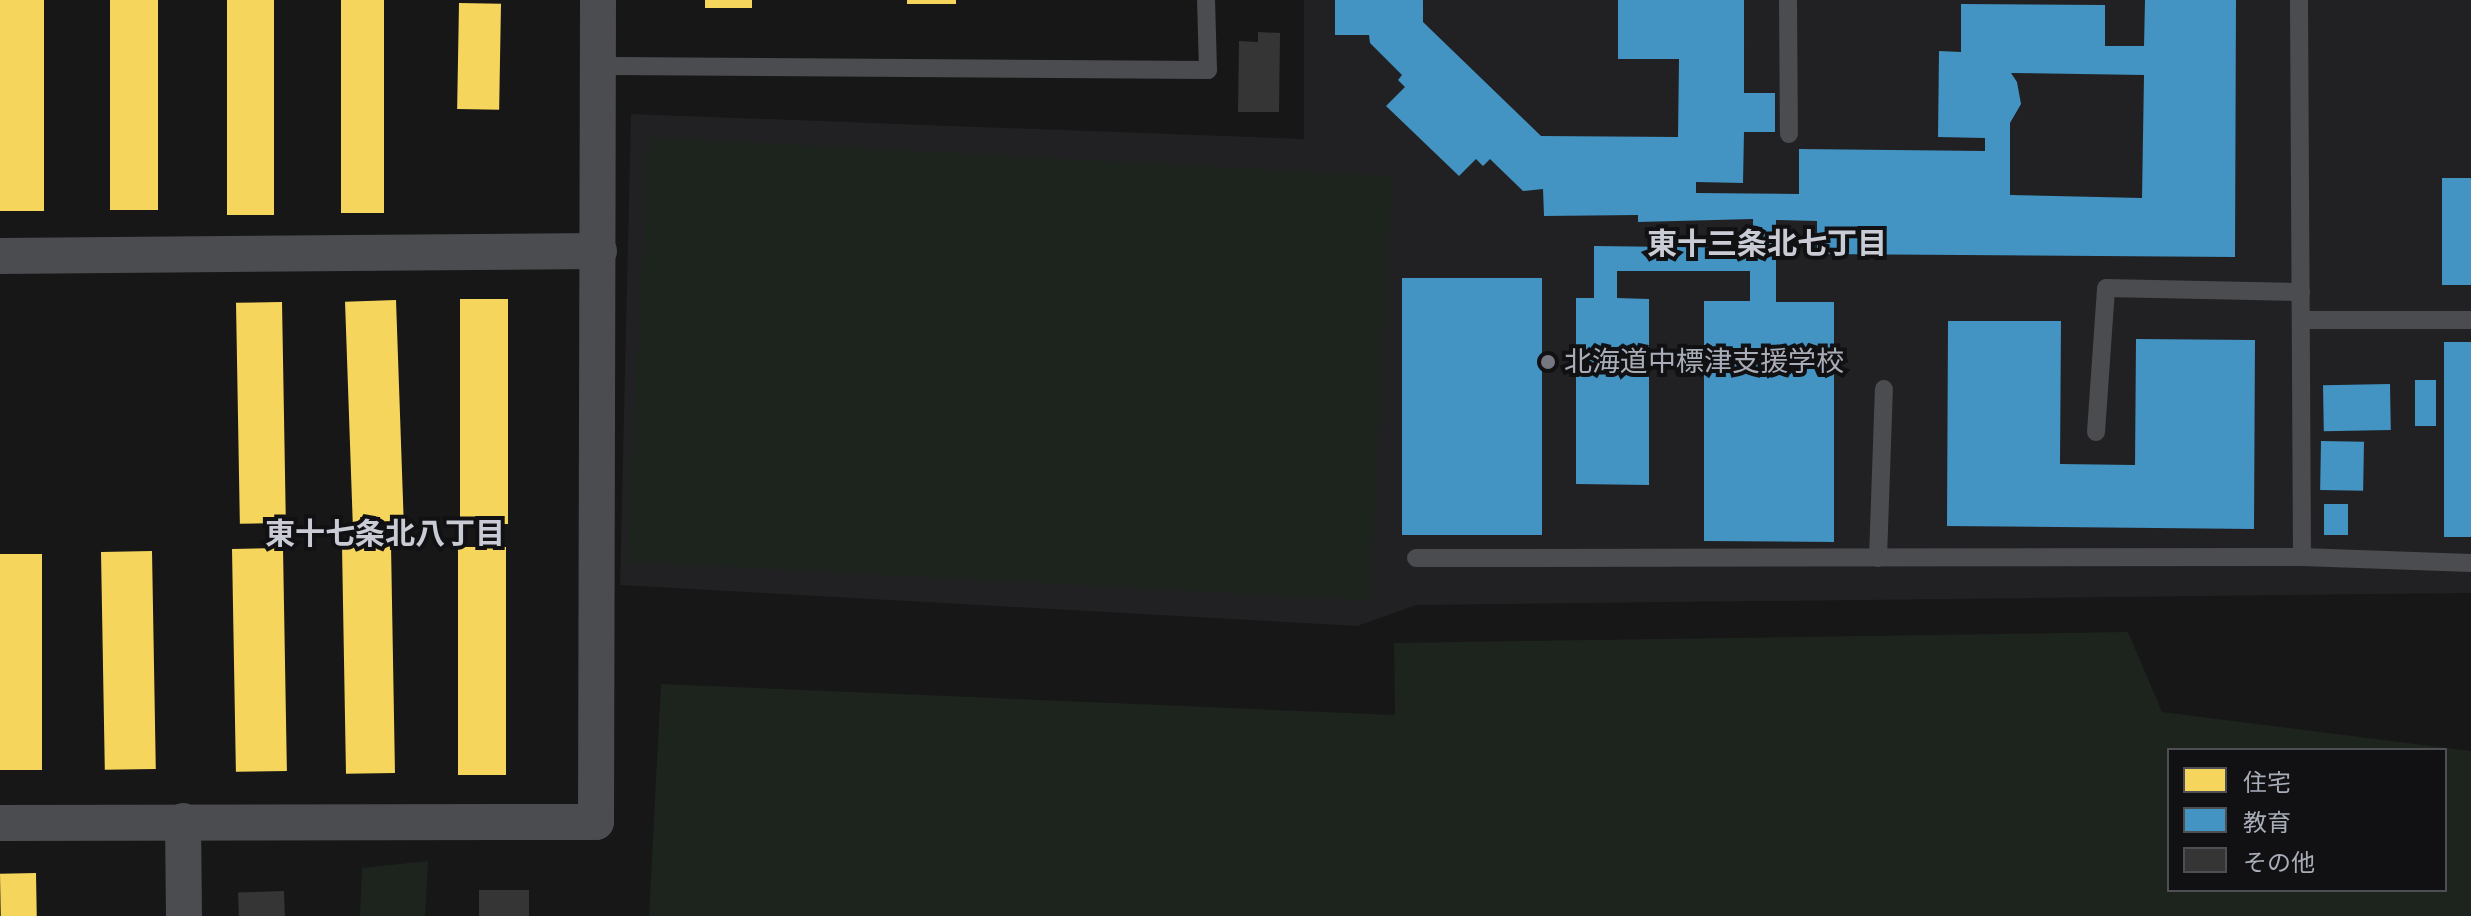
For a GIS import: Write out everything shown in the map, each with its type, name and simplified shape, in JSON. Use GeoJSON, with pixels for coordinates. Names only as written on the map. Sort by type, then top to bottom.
{"type":"FeatureCollection","features":[{"type":"Feature","properties":{"kind":"street"},"geometry":{"type":"LineString","coordinates":[[0,823],[596,822],[598,0]]}},
{"type":"Feature","properties":{"kind":"street"},"geometry":{"type":"LineString","coordinates":[[0,256],[599,251]]}},
{"type":"Feature","properties":{"kind":"street"},"geometry":{"type":"LineString","coordinates":[[183,821],[184,916]]}},
{"type":"Feature","properties":{"kind":"lane"},"geometry":{"type":"LineString","coordinates":[[613,66],[1208,70],[1206,0]]}},
{"type":"Feature","properties":{"kind":"lane"},"geometry":{"type":"LineString","coordinates":[[1788,0],[1789,134]]}},
{"type":"Feature","properties":{"kind":"lane"},"geometry":{"type":"LineString","coordinates":[[2299,0],[2302,557]]}},
{"type":"Feature","properties":{"kind":"lane"},"geometry":{"type":"LineString","coordinates":[[2096,432],[2106,288],[2301,292]]}},
{"type":"Feature","properties":{"kind":"lane"},"geometry":{"type":"LineString","coordinates":[[2301,320],[2471,320]]}},
{"type":"Feature","properties":{"kind":"lane"},"geometry":{"type":"LineString","coordinates":[[1878,558],[1884,389]]}},
{"type":"Feature","properties":{"kind":"lane"},"geometry":{"type":"LineString","coordinates":[[1416,558],[2302,557],[2471,563]]}},
{"type":"Feature","properties":{"kind":"shaded area","name":"北海道中標津支援学校"},"geometry":{"type":"Polygon","coordinates":[[[1304,0],[2471,0],[2471,593],[1416,605],[1357,626],[620,585],[631,114],[1304,139],[1304,0]]]}},
{"type":"Feature","properties":{"kind":"shaded area"},"geometry":{"type":"Polygon","coordinates":[[[649,137],[1392,176],[1370,600],[627,561],[649,137]]]}},
{"type":"Feature","properties":{"kind":"shaded area"},"geometry":{"type":"Polygon","coordinates":[[[2128,632],[2162,712],[2471,751],[2471,916],[649,916],[661,684],[1395,715],[1394,643],[2128,632]]]}},
{"type":"Feature","properties":{"kind":"shaded area"},"geometry":{"type":"Polygon","coordinates":[[[428,861],[425,916],[360,916],[362,868],[428,861]]]}},
{"type":"Feature","properties":{"kind":"building: 住宅"},"geometry":{"type":"Polygon","coordinates":[[[0,0],[44,0],[44,211],[0,211],[0,0]]]}},
{"type":"Feature","properties":{"kind":"building: 住宅"},"geometry":{"type":"Polygon","coordinates":[[[110,0],[158,0],[158,210],[110,210],[110,0]]]}},
{"type":"Feature","properties":{"kind":"building: 住宅"},"geometry":{"type":"Polygon","coordinates":[[[227,0],[274,0],[274,215],[227,215],[227,0]]]}},
{"type":"Feature","properties":{"kind":"building: 住宅"},"geometry":{"type":"Polygon","coordinates":[[[341,0],[384,0],[384,213],[341,213],[341,0]]]}},
{"type":"Feature","properties":{"kind":"building: 住宅"},"geometry":{"type":"Polygon","coordinates":[[[705,0],[752,0],[752,8],[705,8],[705,0]]]}},
{"type":"Feature","properties":{"kind":"building: 住宅"},"geometry":{"type":"Polygon","coordinates":[[[907,0],[956,0],[956,4],[907,4],[907,0]]]}},
{"type":"Feature","properties":{"kind":"building: 住宅"},"geometry":{"type":"Polygon","coordinates":[[[459,3],[501,4],[499,110],[457,109],[459,3]]]}},
{"type":"Feature","properties":{"kind":"building: 住宅"},"geometry":{"type":"Polygon","coordinates":[[[460,299],[508,299],[508,524],[460,524],[460,299]]]}},
{"type":"Feature","properties":{"kind":"building: 住宅"},"geometry":{"type":"Polygon","coordinates":[[[396,300],[404,521],[353,523],[345,302],[396,300]]]}},
{"type":"Feature","properties":{"kind":"building: 住宅"},"geometry":{"type":"Polygon","coordinates":[[[282,302],[286,523],[240,524],[236,303],[282,302]]]}},
{"type":"Feature","properties":{"kind":"building: 住宅"},"geometry":{"type":"Polygon","coordinates":[[[391,545],[395,773],[346,774],[342,546],[391,545]]]}},
{"type":"Feature","properties":{"kind":"building: 住宅"},"geometry":{"type":"Polygon","coordinates":[[[458,547],[506,547],[506,775],[458,775],[458,547]]]}},
{"type":"Feature","properties":{"kind":"building: 住宅"},"geometry":{"type":"Polygon","coordinates":[[[283,548],[287,771],[236,772],[232,549],[283,548]]]}},
{"type":"Feature","properties":{"kind":"building: 住宅"},"geometry":{"type":"Polygon","coordinates":[[[152,551],[156,769],[105,770],[101,552],[152,551]]]}},
{"type":"Feature","properties":{"kind":"building: 住宅"},"geometry":{"type":"Polygon","coordinates":[[[0,554],[42,554],[42,770],[0,770],[0,554]]]}},
{"type":"Feature","properties":{"kind":"building: 住宅"},"geometry":{"type":"Polygon","coordinates":[[[36,873],[37,916],[1,916],[0,874],[36,873]]]}},
{"type":"Feature","properties":{"kind":"building: 教育"},"geometry":{"type":"Polygon","coordinates":[[[1335,0],[1423,0],[1423,22],[1541,136],[1678,137],[1679,59],[1618,59],[1618,0],[1744,0],[1744,93],[1775,93],[1775,132],[1744,132],[1743,183],[1696,182],[1696,193],[1799,194],[1799,149],[1985,151],[1985,138],[1938,137],[1939,51],[1961,52],[1961,4],[2105,5],[2105,46],[2144,46],[2145,0],[2236,0],[2235,257],[1817,254],[1817,221],[1776,220],[1776,302],[1834,302],[1834,542],[1704,541],[1704,301],[1750,301],[1750,271],[1617,271],[1617,298],[1649,299],[1649,485],[1576,484],[1576,298],[1594,298],[1594,246],[1753,248],[1753,219],[1638,222],[1638,215],[1544,216],[1543,189],[1523,191],[1490,159],[1483,166],[1476,159],[1459,176],[1386,106],[1405,87],[1398,80],[1402,75],[1370,43],[1369,35],[1335,35],[1335,0]],[[2011,73],[2017,82],[2021,104],[2010,123],[2010,195],[2142,198],[2144,75],[2011,73]]]}},
{"type":"Feature","properties":{"kind":"building: 教育"},"geometry":{"type":"Polygon","coordinates":[[[2442,178],[2471,178],[2471,285],[2442,285],[2442,178]]]}},
{"type":"Feature","properties":{"kind":"building: 教育"},"geometry":{"type":"Polygon","coordinates":[[[1402,278],[1542,278],[1542,535],[1402,535],[1402,278]]]}},
{"type":"Feature","properties":{"kind":"building: 教育"},"geometry":{"type":"Polygon","coordinates":[[[1948,321],[2061,321],[2060,464],[2135,465],[2136,339],[2255,340],[2254,529],[1947,526],[1948,321]]]}},
{"type":"Feature","properties":{"kind":"building: 教育"},"geometry":{"type":"Polygon","coordinates":[[[2444,342],[2471,342],[2471,537],[2444,537],[2444,342]]]}},
{"type":"Feature","properties":{"kind":"building: 教育"},"geometry":{"type":"Polygon","coordinates":[[[2415,380],[2436,380],[2436,426],[2415,426],[2415,380]]]}},
{"type":"Feature","properties":{"kind":"building: 教育"},"geometry":{"type":"Polygon","coordinates":[[[2390,384],[2391,430],[2324,431],[2323,385],[2390,384]]]}},
{"type":"Feature","properties":{"kind":"building: 教育"},"geometry":{"type":"Polygon","coordinates":[[[2321,441],[2364,442],[2363,491],[2320,490],[2321,441]]]}},
{"type":"Feature","properties":{"kind":"building: 教育"},"geometry":{"type":"Polygon","coordinates":[[[2324,504],[2348,504],[2348,535],[2324,535],[2324,504]]]}},
{"type":"Feature","properties":{"kind":"building: その他"},"geometry":{"type":"Polygon","coordinates":[[[1258,32],[1280,33],[1279,112],[1238,112],[1239,41],[1258,42],[1258,32]]]}},
{"type":"Feature","properties":{"kind":"building: その他"},"geometry":{"type":"Polygon","coordinates":[[[479,890],[529,890],[529,916],[479,916],[479,890]]]}},
{"type":"Feature","properties":{"kind":"building: その他"},"geometry":{"type":"Polygon","coordinates":[[[284,891],[285,916],[239,916],[238,893],[284,891]]]}},
{"type":"Feature","properties":{"kind":"place","name":"北海道中標津支援学校"},"geometry":{"type":"Point","coordinates":[1548,362]}},
{"type":"Feature","properties":{"kind":"district","name":"東十三条北七丁目"},"geometry":{"type":"Point","coordinates":[1767,244]}},
{"type":"Feature","properties":{"kind":"district","name":"東十七条北八丁目"},"geometry":{"type":"Point","coordinates":[385,534]}}]}
